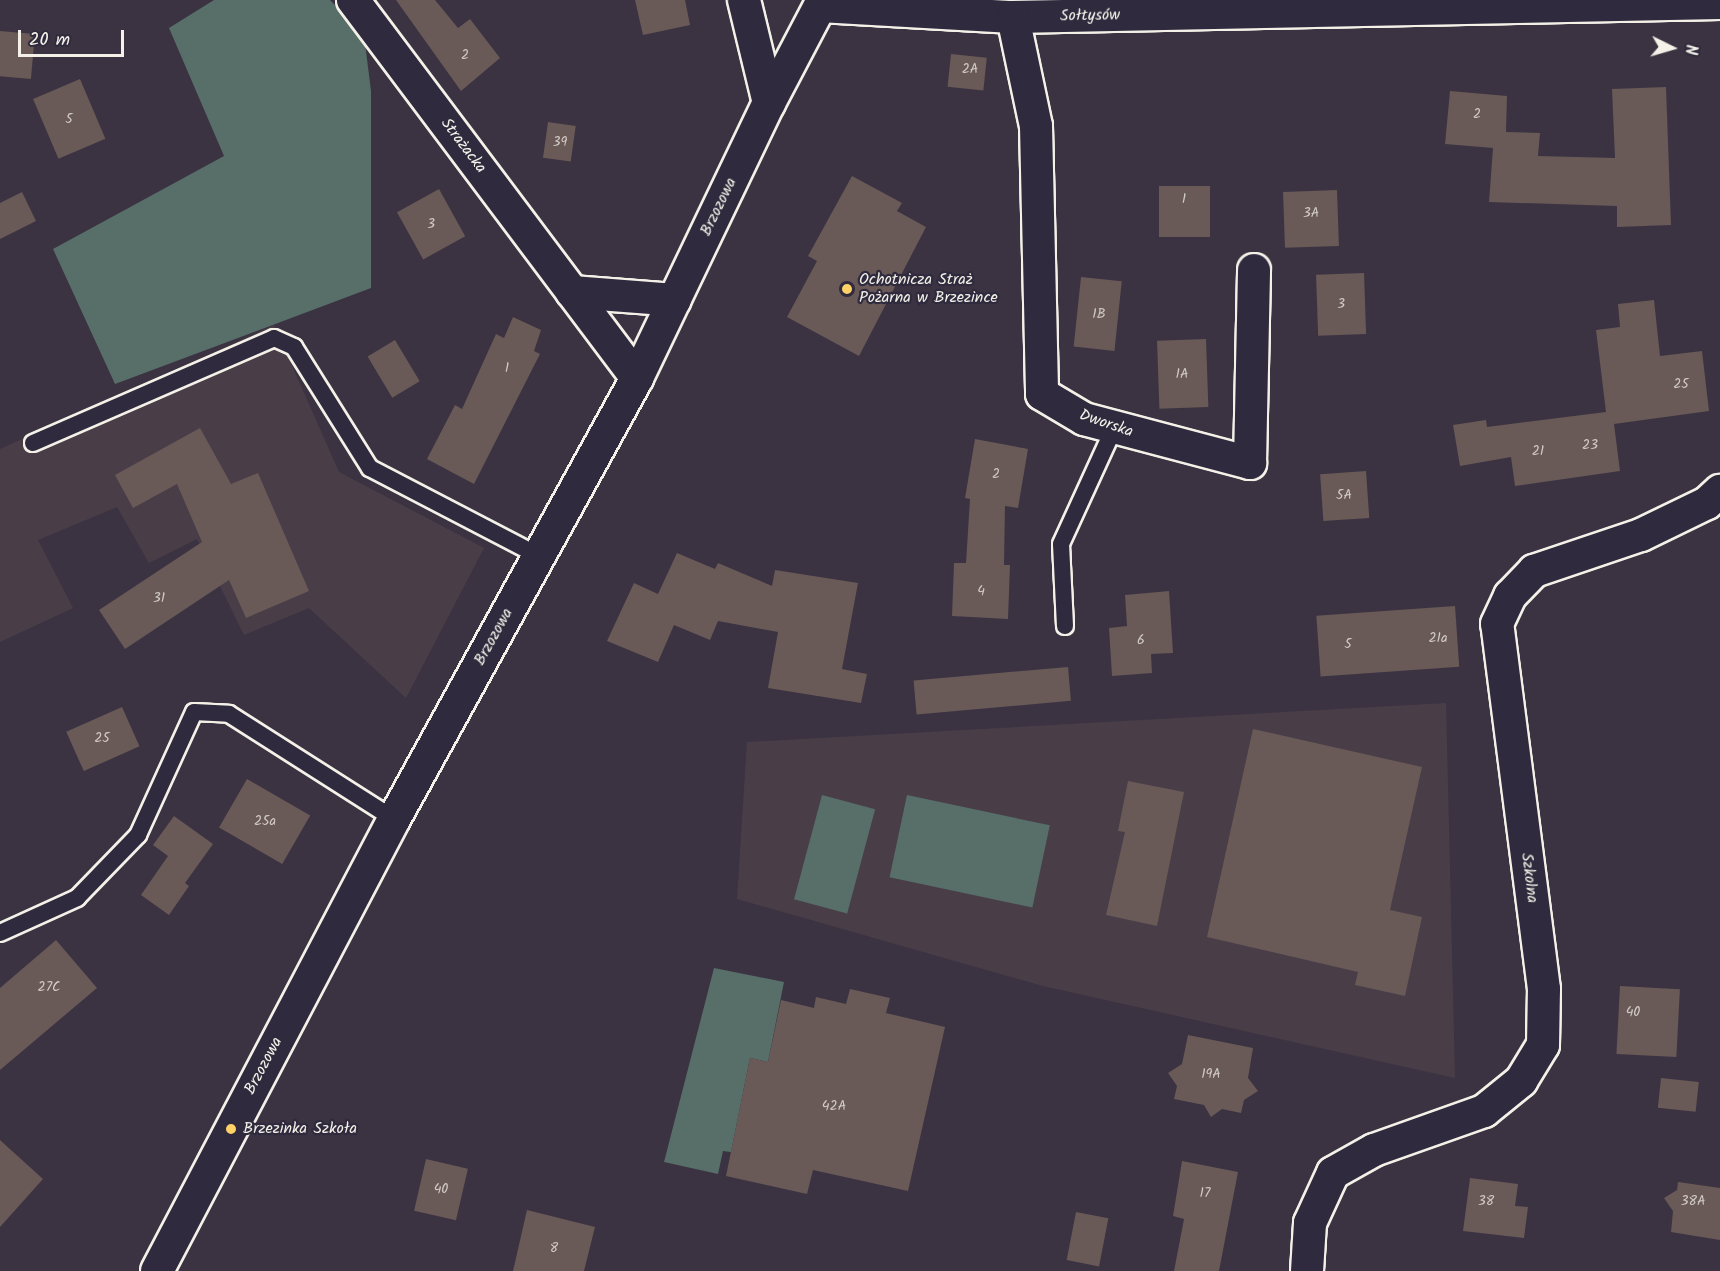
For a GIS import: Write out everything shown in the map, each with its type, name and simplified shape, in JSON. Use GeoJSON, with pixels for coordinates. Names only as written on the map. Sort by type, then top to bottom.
{"type":"FeatureCollection","features":[{"type":"Feature","properties":{"kind":"street","name":"Strażacka"},"geometry":{"type":"LineString","coordinates":[[352,0],[637,378]]}},
{"type":"Feature","properties":{"kind":"street"},"geometry":{"type":"LineString","coordinates":[[744,0],[769,103]]}},
{"type":"Feature","properties":{"kind":"street","name":"Brzozowa"},"geometry":{"type":"LineString","coordinates":[[157,1271],[394,819],[637,378],[769,103],[822,3]]}},
{"type":"Feature","properties":{"kind":"street","name":"Sołtysów"},"geometry":{"type":"LineString","coordinates":[[822,3],[1013,17],[1720,3]]}},
{"type":"Feature","properties":{"kind":"street","name":"Dworska"},"geometry":{"type":"LineString","coordinates":[[1013,17],[1036,126],[1042,394],[1084,419],[1250,463],[1254,270]]}},
{"type":"Feature","properties":{"kind":"street"},"geometry":{"type":"LineString","coordinates":[[573,292],[675,300]]}},
{"type":"Feature","properties":{"kind":"street","name":"Szkolna"},"geometry":{"type":"LineString","coordinates":[[1307,1271],[1310,1223],[1333,1173],[1374,1150],[1484,1111],[1521,1081],[1543,1045],[1544,989],[1497,624],[1510,596],[1534,571],[1641,535],[1707,503],[1720,491]]}},
{"type":"Feature","properties":{"kind":"lane"},"geometry":{"type":"LineString","coordinates":[[33,443],[274,338],[294,347],[370,468],[539,556]]}},
{"type":"Feature","properties":{"kind":"lane"},"geometry":{"type":"LineString","coordinates":[[1065,626],[1061,544],[1114,428]]}},
{"type":"Feature","properties":{"kind":"lane"},"geometry":{"type":"LineString","coordinates":[[0,933],[77,898],[138,835],[194,712],[229,714],[394,819]]}},
{"type":"Feature","properties":{"kind":"shaded area"},"geometry":{"type":"Polygon","coordinates":[[[274,325],[339,472],[484,548],[406,698],[309,608],[244,635],[197,539],[149,563],[117,507],[38,540],[73,608],[0,642],[0,449],[274,325]]]}},
{"type":"Feature","properties":{"kind":"shaded area"},"geometry":{"type":"Polygon","coordinates":[[[1446,703],[1455,1078],[1043,986],[737,899],[747,742],[1446,703]]]}},
{"type":"Feature","properties":{"kind":"green space"},"geometry":{"type":"Polygon","coordinates":[[[214,0],[330,0],[364,35],[371,91],[371,288],[115,384],[53,249],[224,156],[169,28],[214,0]]]}},
{"type":"Feature","properties":{"kind":"green space"},"geometry":{"type":"Polygon","coordinates":[[[822,795],[875,809],[847,914],[794,899],[822,795]]]}},
{"type":"Feature","properties":{"kind":"green space"},"geometry":{"type":"Polygon","coordinates":[[[907,795],[1050,825],[1032,908],[890,877],[907,795]]]}},
{"type":"Feature","properties":{"kind":"green space"},"geometry":{"type":"Polygon","coordinates":[[[714,968],[784,982],[768,1062],[750,1058],[731,1152],[723,1151],[718,1174],[664,1162],[714,968]]]}},
{"type":"Feature","properties":{"kind":"building"},"geometry":{"type":"Polygon","coordinates":[[[396,0],[435,0],[458,28],[470,19],[500,58],[461,91],[396,0]]]}},
{"type":"Feature","properties":{"kind":"building"},"geometry":{"type":"Polygon","coordinates":[[[635,0],[685,0],[690,25],[643,35],[635,0]]]}},
{"type":"Feature","properties":{"kind":"building"},"geometry":{"type":"Polygon","coordinates":[[[0,31],[35,34],[31,79],[0,76],[0,31]]]}},
{"type":"Feature","properties":{"kind":"building"},"geometry":{"type":"Polygon","coordinates":[[[951,54],[987,58],[983,91],[948,87],[951,54]]]}},
{"type":"Feature","properties":{"kind":"building"},"geometry":{"type":"Polygon","coordinates":[[[80,79],[105,139],[58,159],[33,99],[80,79]]]}},
{"type":"Feature","properties":{"kind":"building"},"geometry":{"type":"Polygon","coordinates":[[[1666,87],[1671,225],[1617,227],[1617,206],[1489,202],[1493,148],[1445,144],[1450,91],[1507,96],[1506,132],[1540,133],[1538,156],[1615,158],[1612,89],[1666,87]]]}},
{"type":"Feature","properties":{"kind":"building"},"geometry":{"type":"Polygon","coordinates":[[[548,122],[576,126],[571,162],[543,158],[548,122]]]}},
{"type":"Feature","properties":{"kind":"building","name":"Ochotnicza Straż Pożarna w Brzezince"},"geometry":{"type":"Polygon","coordinates":[[[852,176],[902,203],[897,211],[926,227],[859,356],[787,317],[817,261],[808,256],[852,176]]]}},
{"type":"Feature","properties":{"kind":"building"},"geometry":{"type":"Polygon","coordinates":[[[1159,186],[1210,186],[1210,237],[1159,237],[1159,186]]]}},
{"type":"Feature","properties":{"kind":"building"},"geometry":{"type":"Polygon","coordinates":[[[439,189],[465,236],[423,260],[397,212],[439,189]]]}},
{"type":"Feature","properties":{"kind":"building"},"geometry":{"type":"Polygon","coordinates":[[[1337,190],[1339,246],[1285,248],[1283,192],[1337,190]]]}},
{"type":"Feature","properties":{"kind":"building"},"geometry":{"type":"Polygon","coordinates":[[[22,192],[36,221],[0,239],[0,203],[22,192]]]}},
{"type":"Feature","properties":{"kind":"building"},"geometry":{"type":"Polygon","coordinates":[[[1364,273],[1366,334],[1318,336],[1316,275],[1364,273]]]}},
{"type":"Feature","properties":{"kind":"building"},"geometry":{"type":"Polygon","coordinates":[[[1081,277],[1122,281],[1114,351],[1074,347],[1081,277]]]}},
{"type":"Feature","properties":{"kind":"building"},"geometry":{"type":"Polygon","coordinates":[[[1654,300],[1660,356],[1702,351],[1709,411],[1614,424],[1620,471],[1515,486],[1511,457],[1460,466],[1453,425],[1486,420],[1487,427],[1606,412],[1596,330],[1620,327],[1618,304],[1654,300]]]}},
{"type":"Feature","properties":{"kind":"building"},"geometry":{"type":"Polygon","coordinates":[[[513,317],[541,330],[534,351],[540,354],[474,484],[427,459],[455,405],[462,409],[496,334],[504,338],[513,317]]]}},
{"type":"Feature","properties":{"kind":"building"},"geometry":{"type":"Polygon","coordinates":[[[1206,339],[1208,407],[1159,409],[1157,341],[1206,339]]]}},
{"type":"Feature","properties":{"kind":"building"},"geometry":{"type":"Polygon","coordinates":[[[395,340],[420,381],[392,398],[368,356],[395,340]]]}},
{"type":"Feature","properties":{"kind":"building"},"geometry":{"type":"Polygon","coordinates":[[[200,428],[231,484],[258,473],[309,591],[246,618],[229,580],[125,649],[99,610],[202,542],[177,484],[133,508],[115,475],[200,428]]]}},
{"type":"Feature","properties":{"kind":"building"},"geometry":{"type":"Polygon","coordinates":[[[975,439],[1028,449],[1018,508],[1005,506],[1004,565],[1010,565],[1008,619],[952,616],[954,563],[966,563],[970,499],[965,498],[975,439]]]}},
{"type":"Feature","properties":{"kind":"building"},"geometry":{"type":"Polygon","coordinates":[[[1366,471],[1369,518],[1323,521],[1320,474],[1366,471]]]}},
{"type":"Feature","properties":{"kind":"building"},"geometry":{"type":"Polygon","coordinates":[[[677,553],[715,569],[718,563],[772,586],[775,570],[858,583],[842,669],[867,674],[861,703],[768,688],[778,632],[718,621],[710,640],[674,625],[658,662],[607,641],[634,583],[658,594],[677,553]]]}},
{"type":"Feature","properties":{"kind":"building"},"geometry":{"type":"Polygon","coordinates":[[[1169,591],[1173,653],[1151,654],[1152,673],[1112,676],[1109,628],[1127,626],[1125,595],[1169,591]]]}},
{"type":"Feature","properties":{"kind":"building"},"geometry":{"type":"Polygon","coordinates":[[[1455,606],[1459,667],[1321,677],[1316,616],[1455,606]]]}},
{"type":"Feature","properties":{"kind":"building"},"geometry":{"type":"Polygon","coordinates":[[[1068,667],[1071,701],[917,714],[914,681],[1068,667]]]}},
{"type":"Feature","properties":{"kind":"building"},"geometry":{"type":"Polygon","coordinates":[[[122,707],[139,746],[84,771],[66,732],[122,707]]]}},
{"type":"Feature","properties":{"kind":"building"},"geometry":{"type":"Polygon","coordinates":[[[1253,729],[1422,767],[1390,910],[1422,917],[1405,996],[1355,985],[1358,972],[1207,937],[1253,729]]]}},
{"type":"Feature","properties":{"kind":"building"},"geometry":{"type":"Polygon","coordinates":[[[247,779],[310,816],[282,864],[219,827],[247,779]]]}},
{"type":"Feature","properties":{"kind":"building"},"geometry":{"type":"Polygon","coordinates":[[[1128,781],[1184,792],[1157,926],[1106,915],[1125,832],[1118,831],[1128,781]]]}},
{"type":"Feature","properties":{"kind":"building"},"geometry":{"type":"Polygon","coordinates":[[[174,816],[213,844],[185,883],[189,886],[169,915],[141,895],[168,856],[153,845],[174,816]]]}},
{"type":"Feature","properties":{"kind":"building"},"geometry":{"type":"Polygon","coordinates":[[[56,940],[97,988],[0,1070],[0,988],[56,940]]]}},
{"type":"Feature","properties":{"kind":"building"},"geometry":{"type":"Polygon","coordinates":[[[1620,986],[1680,989],[1676,1057],[1616,1054],[1620,986]]]}},
{"type":"Feature","properties":{"kind":"building"},"geometry":{"type":"Polygon","coordinates":[[[850,989],[890,998],[886,1013],[945,1027],[908,1191],[813,1170],[807,1194],[726,1176],[750,1058],[768,1062],[781,1000],[814,1008],[816,997],[846,1004],[850,989]]]}},
{"type":"Feature","properties":{"kind":"building"},"geometry":{"type":"Polygon","coordinates":[[[1188,1035],[1253,1048],[1248,1078],[1258,1091],[1244,1100],[1241,1113],[1222,1109],[1211,1117],[1204,1105],[1174,1099],[1177,1086],[1168,1073],[1182,1064],[1188,1035]]]}},
{"type":"Feature","properties":{"kind":"building"},"geometry":{"type":"Polygon","coordinates":[[[1661,1078],[1699,1082],[1696,1112],[1658,1108],[1661,1078]]]}},
{"type":"Feature","properties":{"kind":"building"},"geometry":{"type":"Polygon","coordinates":[[[0,1140],[43,1179],[0,1227],[0,1140]]]}},
{"type":"Feature","properties":{"kind":"building"},"geometry":{"type":"Polygon","coordinates":[[[426,1159],[468,1169],[456,1220],[414,1211],[426,1159]]]}},
{"type":"Feature","properties":{"kind":"building"},"geometry":{"type":"Polygon","coordinates":[[[1182,1161],[1238,1172],[1219,1271],[1174,1271],[1184,1219],[1173,1216],[1182,1161]]]}},
{"type":"Feature","properties":{"kind":"building"},"geometry":{"type":"Polygon","coordinates":[[[1470,1178],[1518,1184],[1515,1206],[1528,1207],[1524,1238],[1463,1231],[1470,1178]]]}},
{"type":"Feature","properties":{"kind":"building"},"geometry":{"type":"Polygon","coordinates":[[[1678,1182],[1720,1188],[1720,1240],[1671,1232],[1673,1211],[1664,1198],[1677,1190],[1678,1182]]]}},
{"type":"Feature","properties":{"kind":"building"},"geometry":{"type":"Polygon","coordinates":[[[527,1210],[595,1227],[584,1271],[513,1271],[527,1210]]]}},
{"type":"Feature","properties":{"kind":"building"},"geometry":{"type":"Polygon","coordinates":[[[1076,1212],[1108,1218],[1099,1266],[1067,1260],[1076,1212]]]}},
{"type":"Feature","properties":{"kind":"place","name":"Ochotnicza Straż Pożarna w Brzezince"},"geometry":{"type":"Point","coordinates":[847,289]}},
{"type":"Feature","properties":{"kind":"place","name":"Brzezinka Szkoła"},"geometry":{"type":"Point","coordinates":[231,1129]}}]}
